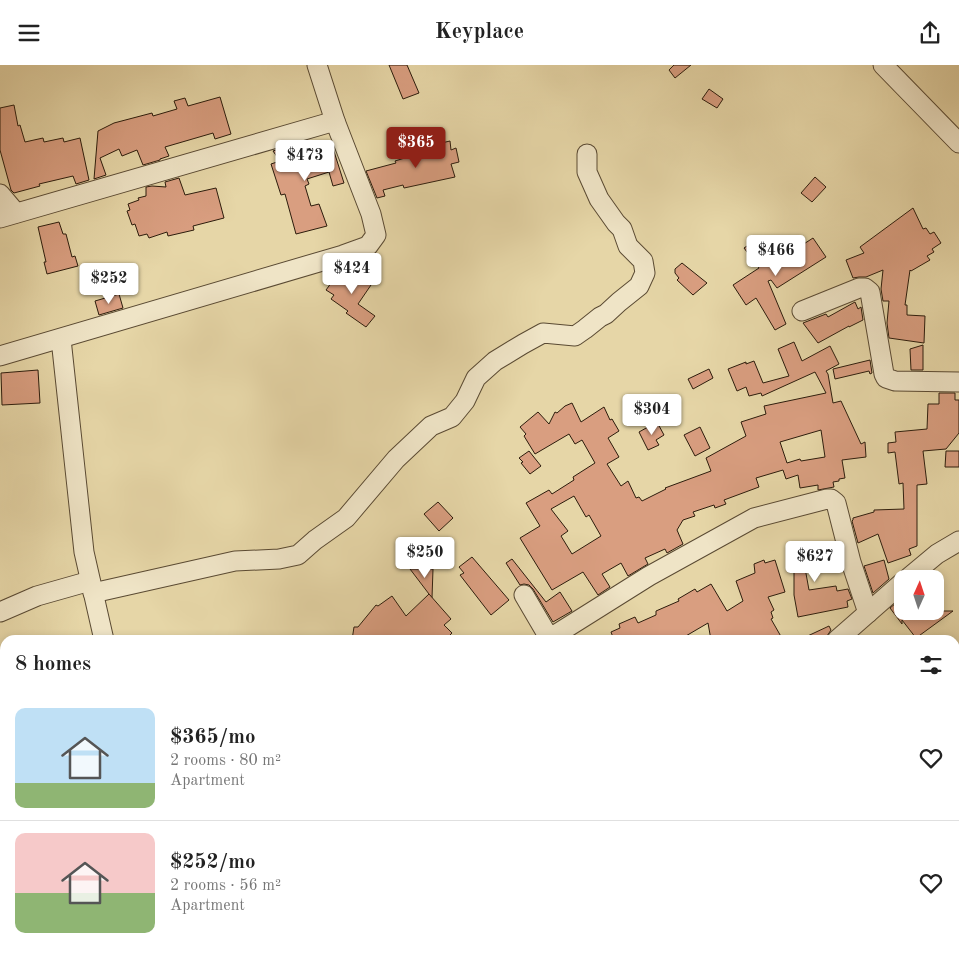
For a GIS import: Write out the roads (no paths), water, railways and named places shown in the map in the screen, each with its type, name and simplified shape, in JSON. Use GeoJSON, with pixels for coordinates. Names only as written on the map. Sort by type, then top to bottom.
{"type":"FeatureCollection","features":[{"type":"Feature","properties":{"kind":"street"},"geometry":{"type":"LineString","coordinates":[[0,356],[284,273],[343,255],[368,245],[376,235],[371,214],[335,121],[317,65]]}},
{"type":"Feature","properties":{"kind":"street"},"geometry":{"type":"LineString","coordinates":[[883,65],[959,143]]}},
{"type":"Feature","properties":{"kind":"street"},"geometry":{"type":"LineString","coordinates":[[0,194],[8,216],[335,121]]}},
{"type":"Feature","properties":{"kind":"street"},"geometry":{"type":"LineString","coordinates":[[0,612],[37,596],[235,561],[279,559],[298,555],[315,540],[346,519],[396,459],[432,426],[452,417],[464,401],[476,378],[495,361],[543,333],[575,336],[606,314],[639,285],[645,273],[643,261],[628,246],[622,229],[599,199],[586,172],[588,154]]}},
{"type":"Feature","properties":{"kind":"street"},"geometry":{"type":"LineString","coordinates":[[802,311],[859,288],[865,289],[870,292],[886,378],[895,381],[959,382]]}},
{"type":"Feature","properties":{"kind":"street"},"geometry":{"type":"LineString","coordinates":[[61,339],[84,552],[103,635]]}},
{"type":"Feature","properties":{"kind":"street"},"geometry":{"type":"LineString","coordinates":[[560,635],[649,576],[754,518],[827,499],[831,499],[836,503],[850,562],[868,613]]}},
{"type":"Feature","properties":{"kind":"street"},"geometry":{"type":"LineString","coordinates":[[918,570],[937,554],[959,541]]}},
{"type":"Feature","properties":{"kind":"street"},"geometry":{"type":"LineString","coordinates":[[843,635],[894,590]]}},
{"type":"Feature","properties":{"kind":"street"},"geometry":{"type":"LineString","coordinates":[[524,595],[547,635]]}}]}
